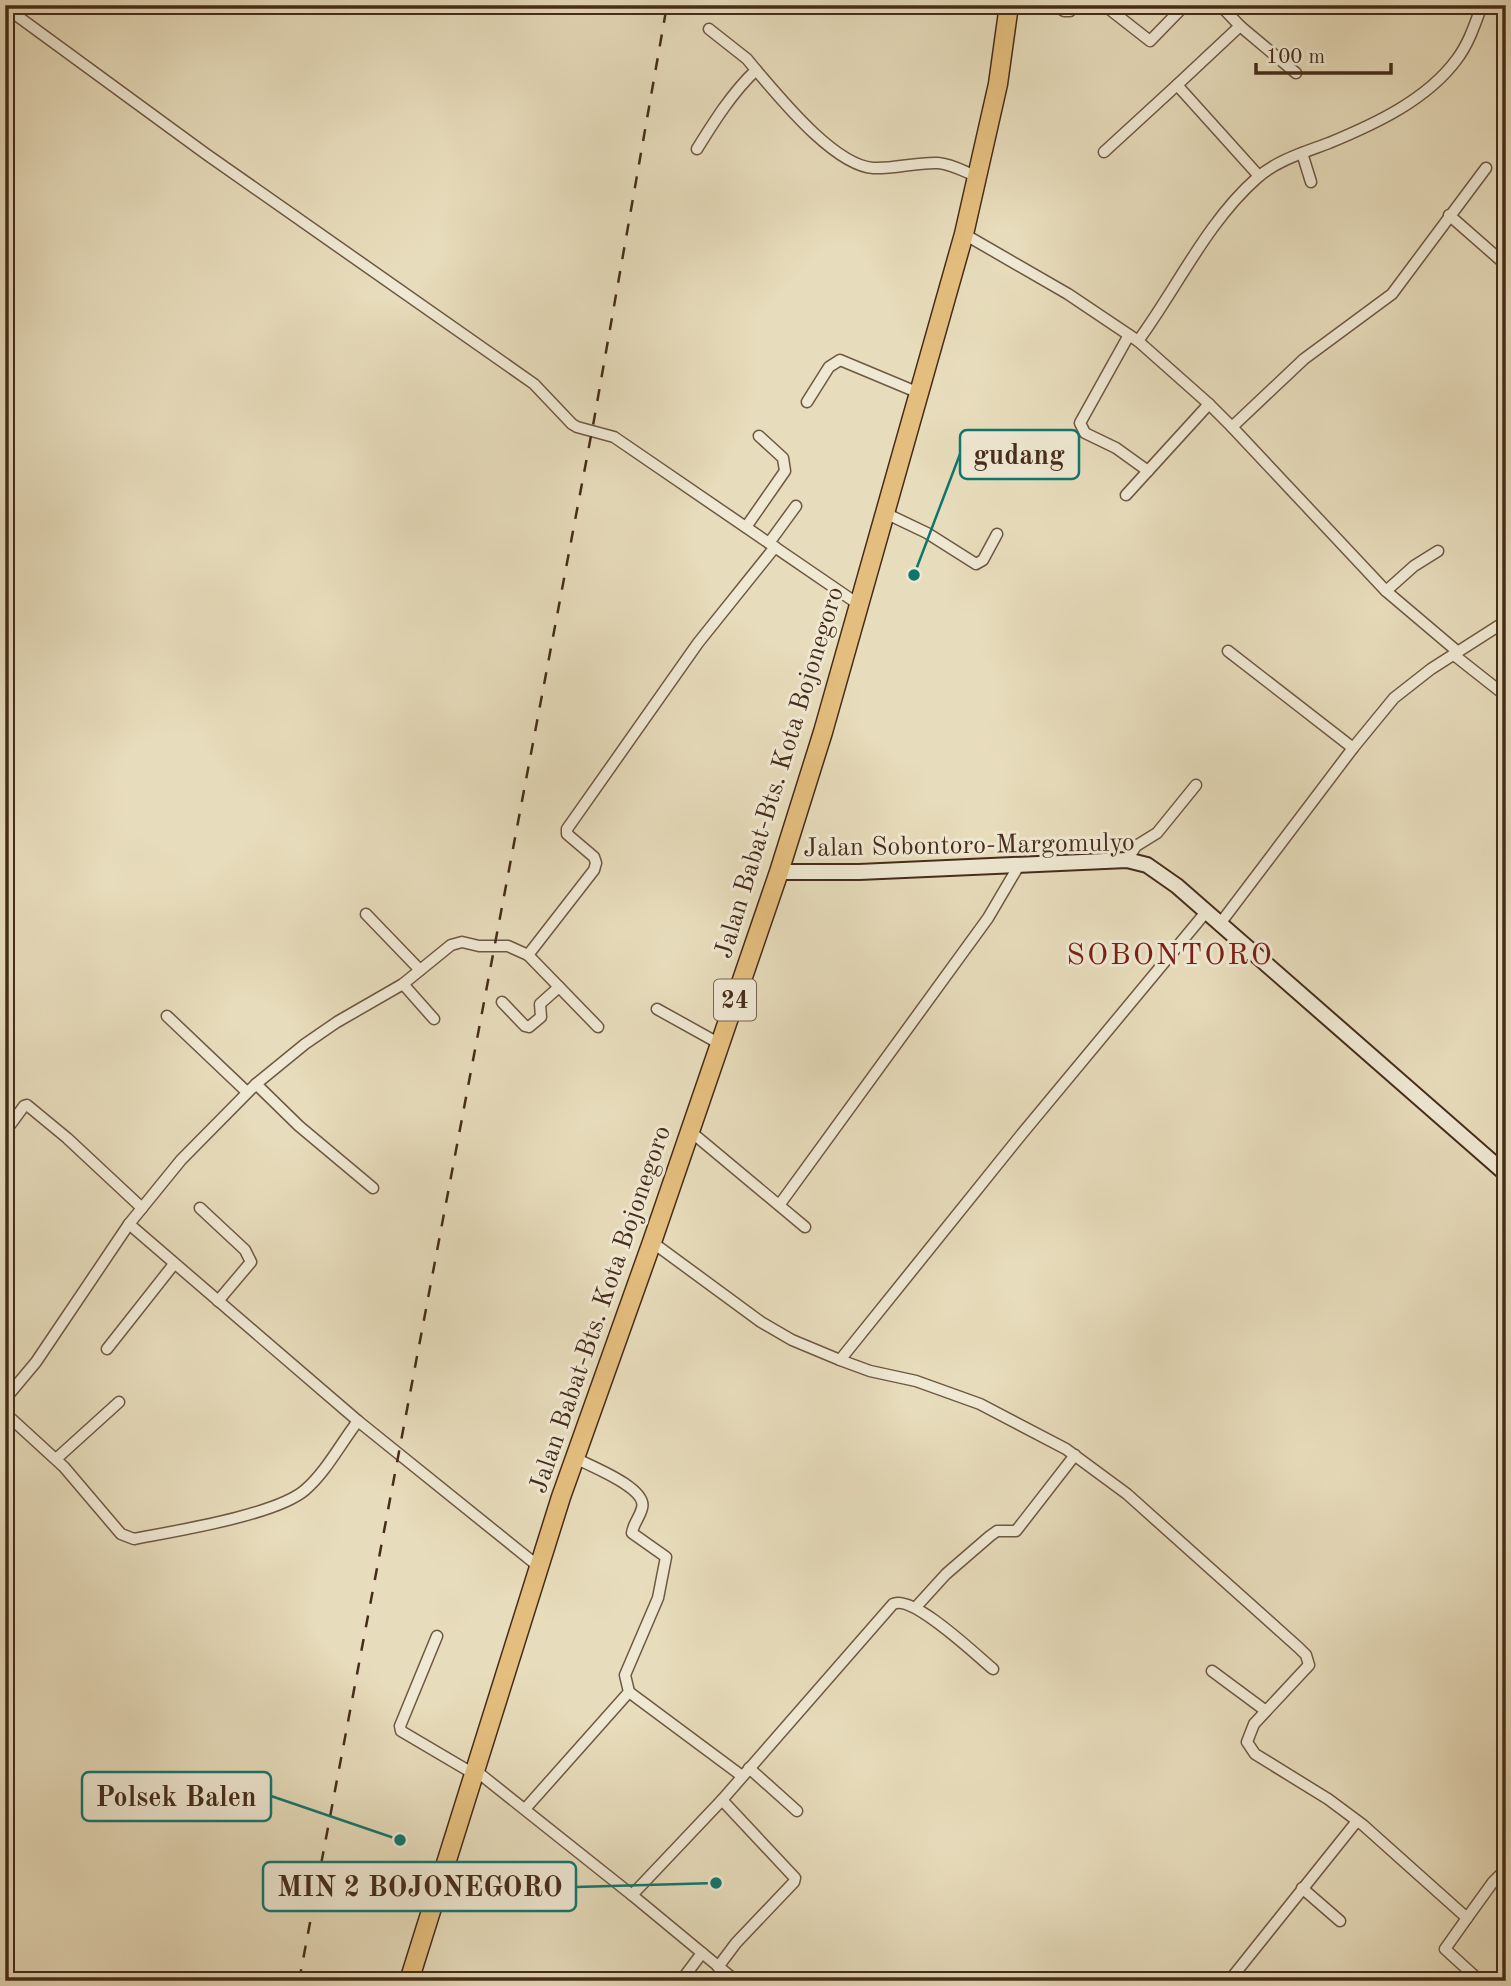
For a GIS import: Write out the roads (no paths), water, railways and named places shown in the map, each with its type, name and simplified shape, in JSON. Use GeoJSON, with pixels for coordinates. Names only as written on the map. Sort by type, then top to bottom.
{"type":"FeatureCollection","features":[{"type":"Feature","properties":{"kind":"highway","name":"Jalan Babat-Bts. Kota Bojonegoro"},"geometry":{"type":"LineString","coordinates":[[408,1981],[538,1566],[779,872],[823,732],[964,234],[998,84],[1009,5]]}},
{"type":"Feature","properties":{"kind":"street"},"geometry":{"type":"LineString","coordinates":[[1054,5],[1064,11],[1070,11],[1074,5]]}},
{"type":"Feature","properties":{"kind":"street"},"geometry":{"type":"LineString","coordinates":[[1104,5],[1150,41],[1185,5]]}},
{"type":"Feature","properties":{"kind":"street"},"geometry":{"type":"LineString","coordinates":[[1220,5],[1240,26],[1296,73]]}},
{"type":"Feature","properties":{"kind":"street"},"geometry":{"type":"LineString","coordinates":[[1148,471],[1116,448],[1085,433],[1080,423],[1134,338],[1214,227],[1259,176],[1302,153],[1370,124],[1426,90],[1457,58],[1468,41],[1482,5]]}},
{"type":"Feature","properties":{"kind":"street"},"geometry":{"type":"LineString","coordinates":[[5,7],[211,157],[534,384],[572,424],[614,437],[858,604]]}},
{"type":"Feature","properties":{"kind":"street"},"geometry":{"type":"LineString","coordinates":[[1104,152],[1240,26]]}},
{"type":"Feature","properties":{"kind":"street"},"geometry":{"type":"LineString","coordinates":[[709,29],[747,59],[825,143],[848,159],[874,168],[938,163],[978,177]]}},
{"type":"Feature","properties":{"kind":"street"},"geometry":{"type":"LineString","coordinates":[[697,149],[723,106],[757,70]]}},
{"type":"Feature","properties":{"kind":"street"},"geometry":{"type":"LineString","coordinates":[[1177,85],[1259,176]]}},
{"type":"Feature","properties":{"kind":"street"},"geometry":{"type":"LineString","coordinates":[[1302,153],[1311,182]]}},
{"type":"Feature","properties":{"kind":"street"},"geometry":{"type":"LineString","coordinates":[[1232,427],[1304,359],[1390,296],[1486,168]]}},
{"type":"Feature","properties":{"kind":"street"},"geometry":{"type":"LineString","coordinates":[[1449,215],[1506,265]]}},
{"type":"Feature","properties":{"kind":"street"},"geometry":{"type":"LineString","coordinates":[[964,234],[1068,293],[1134,338],[1232,427],[1385,591],[1506,696]]}},
{"type":"Feature","properties":{"kind":"street"},"geometry":{"type":"LineString","coordinates":[[807,402],[829,367],[840,359],[919,393]]}},
{"type":"Feature","properties":{"kind":"street"},"geometry":{"type":"LineString","coordinates":[[1126,495],[1209,404]]}},
{"type":"Feature","properties":{"kind":"street"},"geometry":{"type":"LineString","coordinates":[[746,527],[785,471],[783,458],[759,436]]}},
{"type":"Feature","properties":{"kind":"street"},"geometry":{"type":"LineString","coordinates":[[528,955],[594,870],[594,857],[567,834],[567,829],[698,643],[772,545],[796,506]]}},
{"type":"Feature","properties":{"kind":"street"},"geometry":{"type":"LineString","coordinates":[[885,513],[935,537],[976,564],[983,560],[997,534]]}},
{"type":"Feature","properties":{"kind":"street"},"geometry":{"type":"LineString","coordinates":[[1385,591],[1414,566],[1438,551]]}},
{"type":"Feature","properties":{"kind":"street"},"geometry":{"type":"LineString","coordinates":[[1219,925],[1353,748],[1401,692],[1506,621]]}},
{"type":"Feature","properties":{"kind":"street"},"geometry":{"type":"LineString","coordinates":[[1228,651],[1353,748]]}},
{"type":"Feature","properties":{"kind":"street"},"geometry":{"type":"LineString","coordinates":[[1127,860],[1136,846],[1157,833],[1196,785]]}},
{"type":"Feature","properties":{"kind":"street","name":"Jalan Sobontoro-Margomulyo"},"geometry":{"type":"LineString","coordinates":[[779,872],[859,872],[1137,861],[1154,869],[1206,912],[1506,1174]]}},
{"type":"Feature","properties":{"kind":"street"},"geometry":{"type":"LineString","coordinates":[[780,1204],[988,918],[1018,867]]}},
{"type":"Feature","properties":{"kind":"street"},"geometry":{"type":"LineString","coordinates":[[840,1360],[1021,1135],[1206,912]]}},
{"type":"Feature","properties":{"kind":"street"},"geometry":{"type":"LineString","coordinates":[[366,914],[420,970]]}},
{"type":"Feature","properties":{"kind":"street"},"geometry":{"type":"LineString","coordinates":[[7,1393],[36,1362],[129,1224],[189,1151],[247,1092],[305,1044],[403,984],[456,942],[479,946],[508,946],[528,955],[598,1027]]}},
{"type":"Feature","properties":{"kind":"street"},"geometry":{"type":"LineString","coordinates":[[403,984],[435,1019]]}},
{"type":"Feature","properties":{"kind":"street"},"geometry":{"type":"LineString","coordinates":[[502,1002],[529,1027],[541,1017],[540,1004],[559,987]]}},
{"type":"Feature","properties":{"kind":"street"},"geometry":{"type":"LineString","coordinates":[[657,1009],[720,1044]]}},
{"type":"Feature","properties":{"kind":"street"},"geometry":{"type":"LineString","coordinates":[[167,1016],[247,1092]]}},
{"type":"Feature","properties":{"kind":"street"},"geometry":{"type":"LineString","coordinates":[[256,1084],[299,1126],[373,1188]]}},
{"type":"Feature","properties":{"kind":"street"},"geometry":{"type":"LineString","coordinates":[[5,1132],[27,1105],[67,1138],[142,1208]]}},
{"type":"Feature","properties":{"kind":"street"},"geometry":{"type":"LineString","coordinates":[[690,1131],[805,1227]]}},
{"type":"Feature","properties":{"kind":"street"},"geometry":{"type":"LineString","coordinates":[[200,1208],[244,1250],[251,1262],[218,1301]]}},
{"type":"Feature","properties":{"kind":"street"},"geometry":{"type":"LineString","coordinates":[[129,1224],[358,1421],[538,1566]]}},
{"type":"Feature","properties":{"kind":"street"},"geometry":{"type":"LineString","coordinates":[[652,1242],[776,1332],[870,1371],[916,1381],[980,1404],[1075,1455],[1127,1494],[1306,1655],[1308,1665],[1266,1711],[1250,1734],[1247,1742],[1249,1747],[1255,1754],[1328,1799],[1357,1821],[1467,1918]]}},
{"type":"Feature","properties":{"kind":"street"},"geometry":{"type":"LineString","coordinates":[[107,1349],[174,1264]]}},
{"type":"Feature","properties":{"kind":"street"},"geometry":{"type":"LineString","coordinates":[[56,1459],[119,1402]]}},
{"type":"Feature","properties":{"kind":"street"},"geometry":{"type":"LineString","coordinates":[[5,1413],[56,1459],[121,1534],[134,1539],[216,1522],[293,1499],[314,1480],[358,1421]]}},
{"type":"Feature","properties":{"kind":"street"},"geometry":{"type":"LineString","coordinates":[[916,1607],[946,1574],[990,1536],[997,1531],[1016,1531],[1075,1455]]}},
{"type":"Feature","properties":{"kind":"street"},"geometry":{"type":"LineString","coordinates":[[575,1458],[635,1490],[643,1507],[632,1533],[666,1555],[658,1598],[625,1675],[629,1692],[746,1772],[797,1811]]}},
{"type":"Feature","properties":{"kind":"street"},"geometry":{"type":"LineString","coordinates":[[632,1895],[722,1800],[893,1604],[903,1602],[916,1607],[993,1669]]}},
{"type":"Feature","properties":{"kind":"street"},"geometry":{"type":"LineString","coordinates":[[437,1636],[400,1726],[401,1731],[475,1772],[526,1809],[736,1981]]}},
{"type":"Feature","properties":{"kind":"street"},"geometry":{"type":"LineString","coordinates":[[1212,1671],[1266,1711]]}},
{"type":"Feature","properties":{"kind":"street"},"geometry":{"type":"LineString","coordinates":[[526,1809],[629,1692]]}},
{"type":"Feature","properties":{"kind":"street"},"geometry":{"type":"LineString","coordinates":[[718,1967],[795,1878],[722,1800]]}},
{"type":"Feature","properties":{"kind":"street"},"geometry":{"type":"LineString","coordinates":[[1229,1981],[1357,1821]]}},
{"type":"Feature","properties":{"kind":"street"},"geometry":{"type":"LineString","coordinates":[[1480,1981],[1445,1949],[1493,1882],[1506,1869]]}},
{"type":"Feature","properties":{"kind":"street"},"geometry":{"type":"LineString","coordinates":[[1302,1888],[1340,1921]]}},
{"type":"Feature","properties":{"kind":"street"},"geometry":{"type":"LineString","coordinates":[[681,1981],[702,1953]]}},
{"type":"Feature","properties":{"kind":"railway"},"geometry":{"type":"LineString","coordinates":[[299,1981],[594,420],[667,5]]}},
{"type":"Feature","properties":{"kind":"place","name":"gudang"},"geometry":{"type":"Point","coordinates":[914,575]}},
{"type":"Feature","properties":{"kind":"place","name":"Polsek Balen"},"geometry":{"type":"Point","coordinates":[400,1840]}},
{"type":"Feature","properties":{"kind":"place","name":"MIN 2 BOJONEGORO"},"geometry":{"type":"Point","coordinates":[716,1883]}},
{"type":"Feature","properties":{"kind":"district","name":"SOBONTORO"},"geometry":{"type":"Point","coordinates":[1170,954]}}]}
